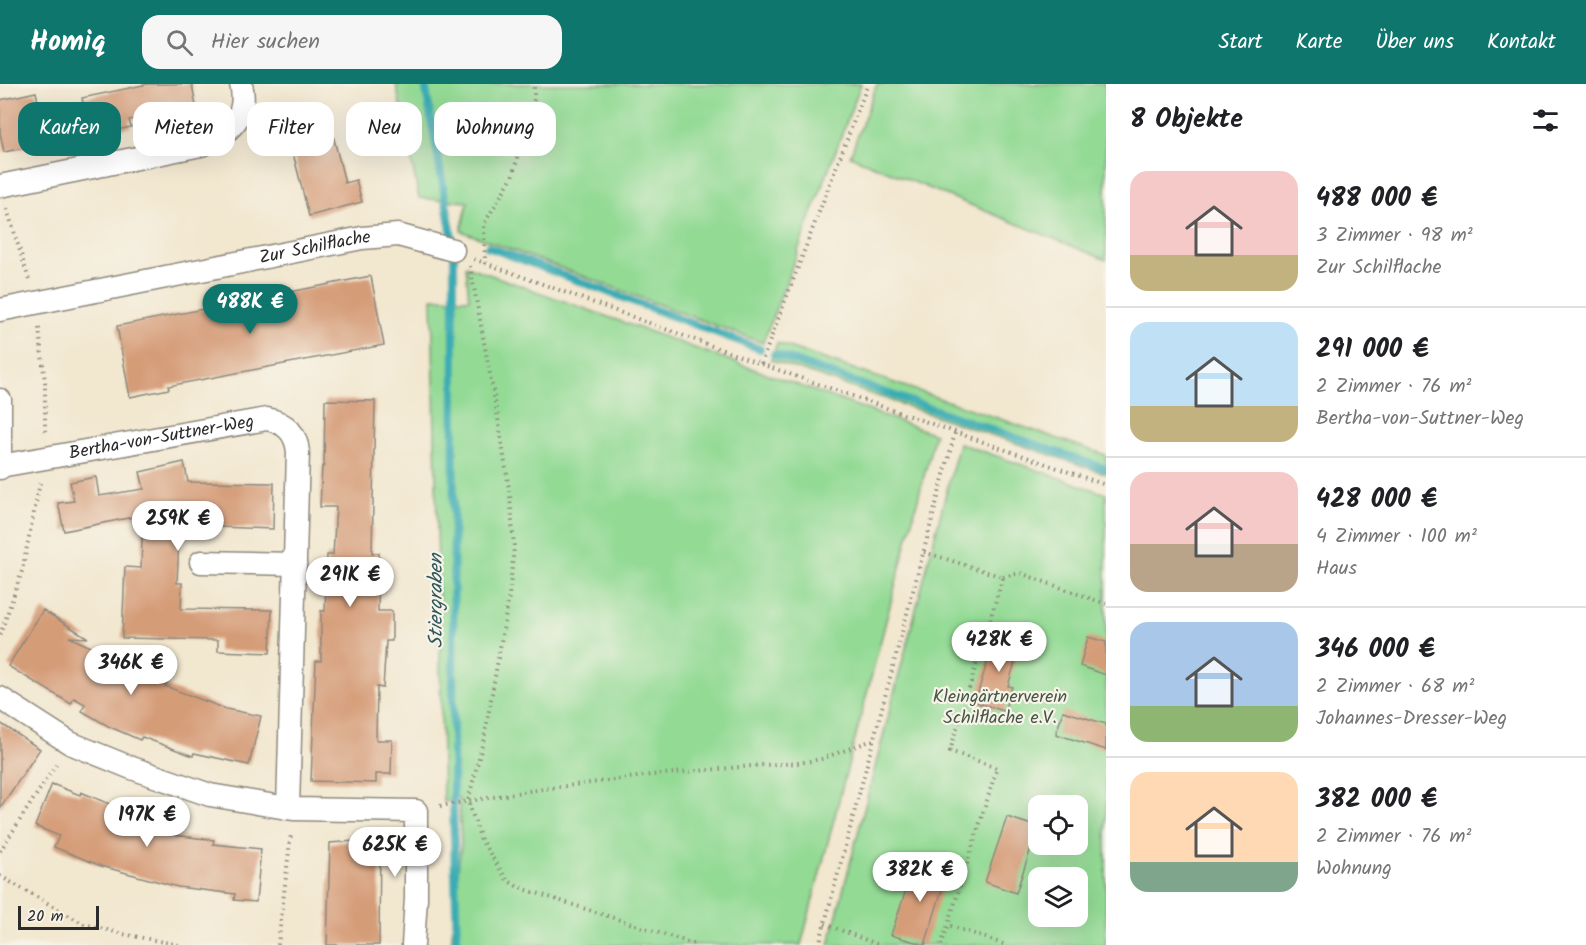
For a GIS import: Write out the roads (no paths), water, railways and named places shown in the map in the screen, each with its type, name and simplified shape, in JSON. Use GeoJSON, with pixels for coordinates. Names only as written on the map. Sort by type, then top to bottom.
{"type":"FeatureCollection","features":[{"type":"Feature","properties":{"kind":"street"},"geometry":{"type":"LineString","coordinates":[[3,196],[201,145],[219,138],[232,127],[241,113],[243,94],[241,84]]}},
{"type":"Feature","properties":{"kind":"street","name":"Zur Schilflache"},"geometry":{"type":"LineString","coordinates":[[0,310],[362,238],[398,236],[461,253]]}},
{"type":"Feature","properties":{"kind":"street"},"geometry":{"type":"LineString","coordinates":[[0,400],[0,467]]}},
{"type":"Feature","properties":{"kind":"street","name":"Bertha-von-Suttner-Weg"},"geometry":{"type":"LineString","coordinates":[[0,467],[45,457],[267,419],[289,428],[296,439],[298,452],[291,808]]}},
{"type":"Feature","properties":{"kind":"street"},"geometry":{"type":"LineString","coordinates":[[201,562],[295,564]]}},
{"type":"Feature","properties":{"kind":"street"},"geometry":{"type":"LineString","coordinates":[[0,698],[70,743],[129,767],[210,795],[291,808],[416,811],[416,898],[413,945]]}},
{"type":"Feature","properties":{"kind":"waterway","name":"Stiergraben"},"geometry":{"type":"LineString","coordinates":[[425,84],[453,242]]}},
{"type":"Feature","properties":{"kind":"waterway"},"geometry":{"type":"LineString","coordinates":[[488,247],[760,349]]}},
{"type":"Feature","properties":{"kind":"waterway","name":"Stiergraben"},"geometry":{"type":"LineString","coordinates":[[454,257],[453,807],[457,945]]}},
{"type":"Feature","properties":{"kind":"waterway"},"geometry":{"type":"LineString","coordinates":[[774,354],[1106,469]]}},
{"type":"Feature","properties":{"kind":"park label","name":"Kleingärtnerverein Schilflache e.V."},"geometry":{"type":"Point","coordinates":[1000,707]}}]}
